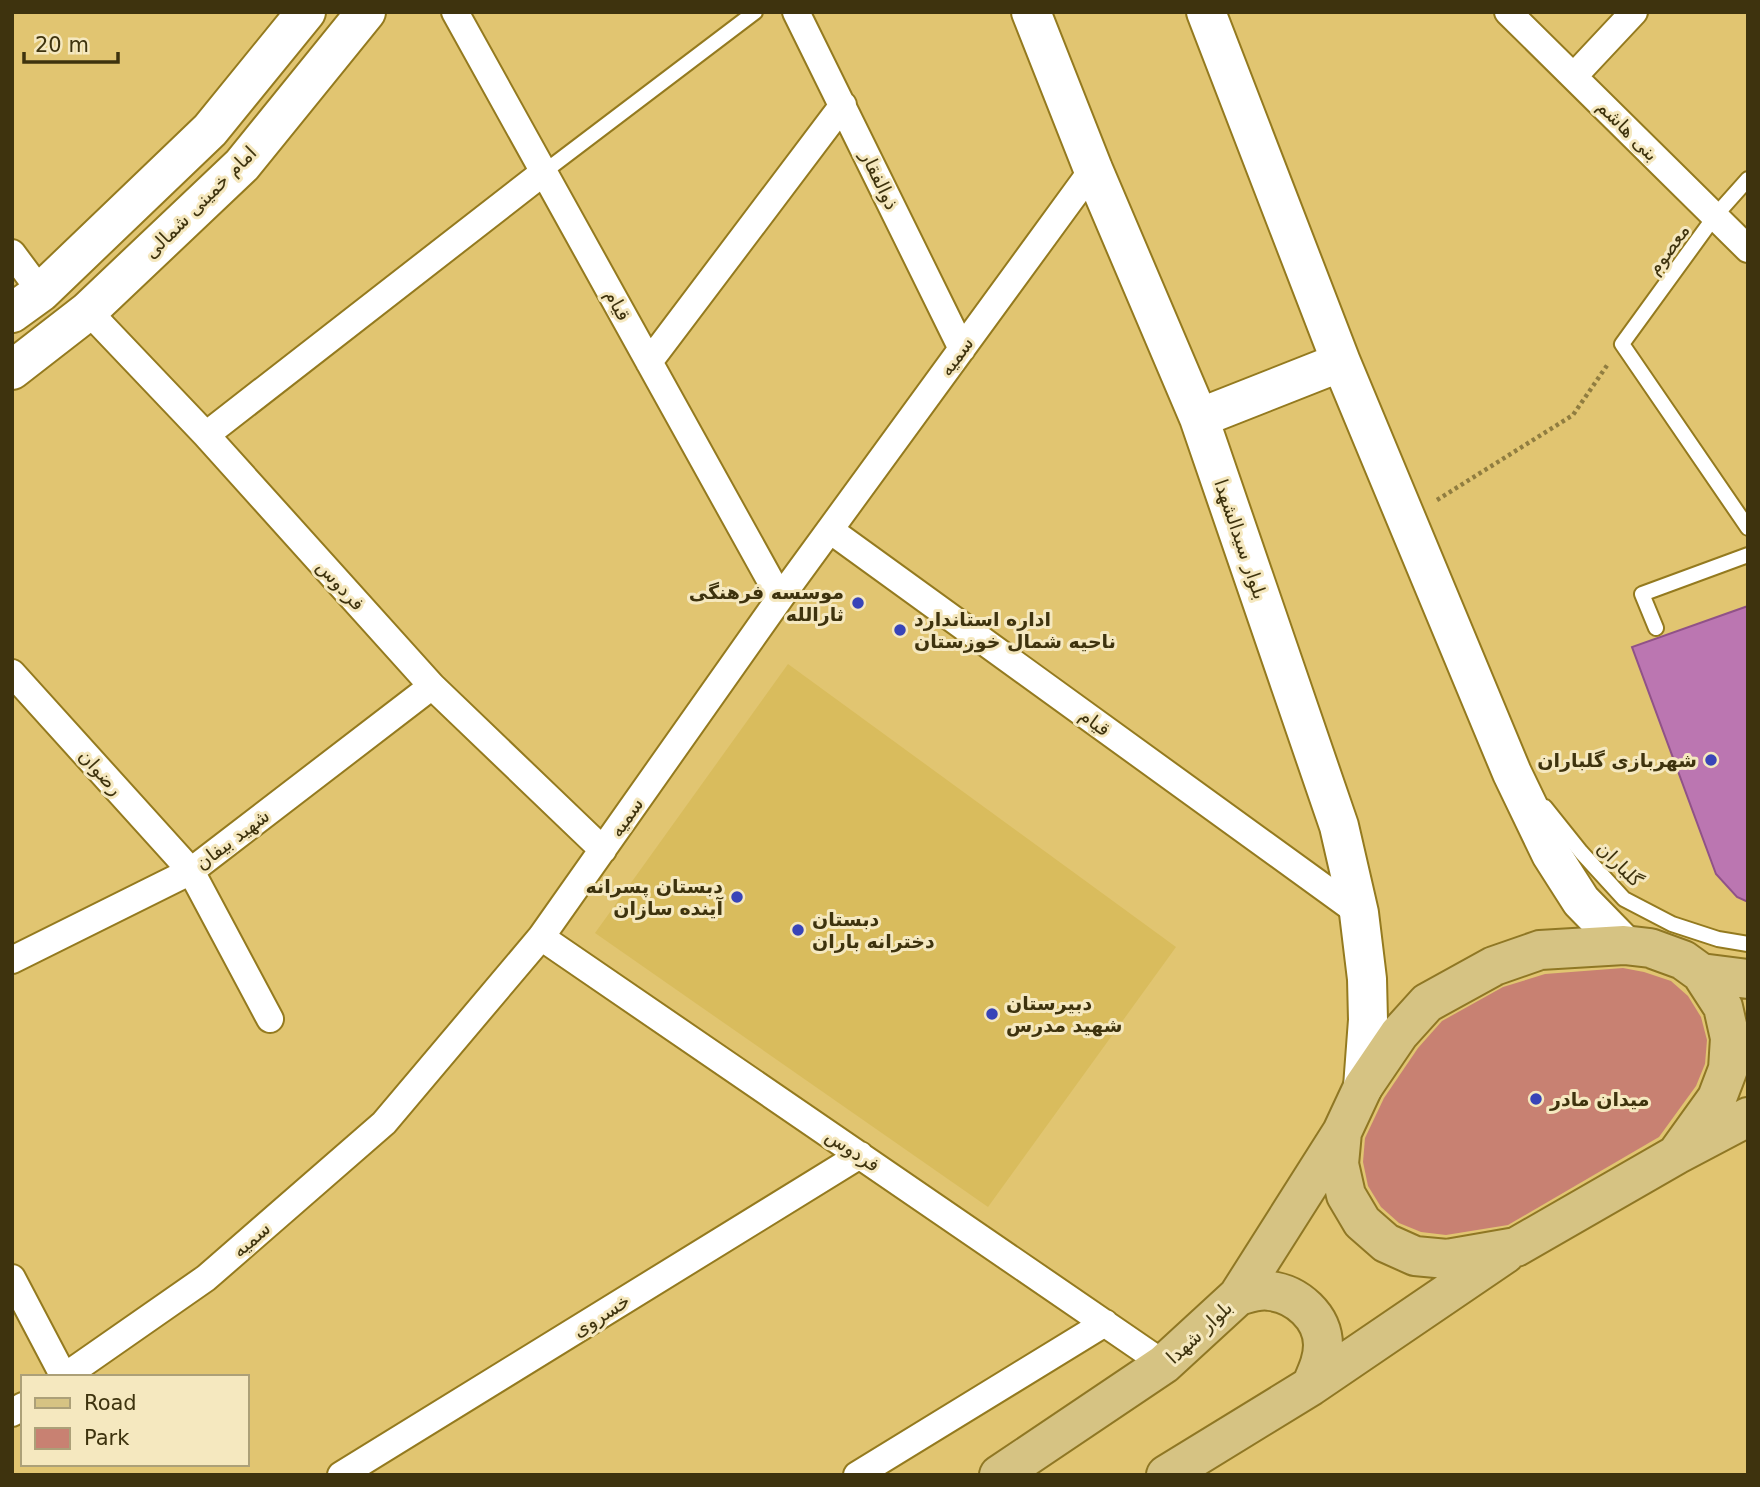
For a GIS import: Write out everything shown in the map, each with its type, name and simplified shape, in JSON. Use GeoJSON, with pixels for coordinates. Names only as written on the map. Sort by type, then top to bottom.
{"type":"FeatureCollection","features":[{"type":"Feature","properties":{"kind":"main road"},"geometry":{"type":"LineString","coordinates":[[27,302],[210,130],[306,12]]}},
{"type":"Feature","properties":{"kind":"main road","name":"امام خمینی شمالی"},"geometry":{"type":"LineString","coordinates":[[12,370],[88,312],[242,165],[366,12]]}},
{"type":"Feature","properties":{"kind":"main road","name":"بلوار سیدالشهدا"},"geometry":{"type":"LineString","coordinates":[[1031,12],[1093,169],[1199,418],[1339,826],[1359,913],[1367,979],[1368,1020],[1363,1087]]}},
{"type":"Feature","properties":{"kind":"main road"},"geometry":{"type":"LineString","coordinates":[[1207,13],[1341,362],[1504,755],[1551,854],[1581,901],[1623,945]]}},
{"type":"Feature","properties":{"kind":"main road"},"geometry":{"type":"LineString","coordinates":[[1199,418],[1341,362]]}},
{"type":"Feature","properties":{"kind":"main road"},"geometry":{"type":"LineString","coordinates":[[1516,1247],[1447,1259],[1415,1255],[1386,1243],[1362,1222],[1346,1195],[1339,1164],[1342,1132],[1363,1087],[1399,1034],[1427,1003],[1464,981],[1493,966],[1541,950],[1623,945],[1650,948],[1683,960],[1701,973],[1723,1007],[1730,1038],[1728,1069],[1717,1098],[1676,1154]]}},
{"type":"Feature","properties":{"kind":"main road"},"geometry":{"type":"LineString","coordinates":[[1701,973],[1748,979]]}},
{"type":"Feature","properties":{"kind":"main road"},"geometry":{"type":"LineString","coordinates":[[1167,1475],[1311,1386],[1516,1247],[1676,1154],[1748,1117]]}},
{"type":"Feature","properties":{"kind":"main road","name":"بلوار شهدا"},"geometry":{"type":"LineString","coordinates":[[999,1475],[1164,1364],[1238,1296],[1342,1132]]}},
{"type":"Feature","properties":{"kind":"main road"},"geometry":{"type":"LineString","coordinates":[[1238,1296],[1269,1290],[1285,1294],[1312,1313],[1323,1342],[1321,1363],[1311,1386]]}},
{"type":"Feature","properties":{"kind":"street","name":"قیام"},"geometry":{"type":"LineString","coordinates":[[456,12],[780,598]]}},
{"type":"Feature","properties":{"kind":"street","name":"ذوالفقار"},"geometry":{"type":"LineString","coordinates":[[796,12],[962,349]]}},
{"type":"Feature","properties":{"kind":"street","name":"بنی هاشم"},"geometry":{"type":"LineString","coordinates":[[1508,12],[1748,249]]}},
{"type":"Feature","properties":{"kind":"street"},"geometry":{"type":"LineString","coordinates":[[1574,76],[1634,12]]}},
{"type":"Feature","properties":{"kind":"street"},"geometry":{"type":"LineString","coordinates":[[649,362],[843,106]]}},
{"type":"Feature","properties":{"kind":"street","name":"سمیه"},"geometry":{"type":"LineString","coordinates":[[67,1375],[206,1278],[384,1123],[541,937],[780,598],[1093,169]]}},
{"type":"Feature","properties":{"kind":"street"},"geometry":{"type":"LineString","coordinates":[[206,435],[544,172]]}},
{"type":"Feature","properties":{"kind":"street"},"geometry":{"type":"LineString","coordinates":[[12,253],[27,302]]}},
{"type":"Feature","properties":{"kind":"street","name":"فردوس"},"geometry":{"type":"LineString","coordinates":[[88,312],[206,435],[432,686],[603,850]]}},
{"type":"Feature","properties":{"kind":"street","name":"قیام"},"geometry":{"type":"LineString","coordinates":[[830,530],[1359,913]]}},
{"type":"Feature","properties":{"kind":"street","name":"رضوان"},"geometry":{"type":"LineString","coordinates":[[12,673],[191,871],[270,1020]]}},
{"type":"Feature","properties":{"kind":"street","name":"شهید بیفان"},"geometry":{"type":"LineString","coordinates":[[12,960],[191,871],[432,686]]}},
{"type":"Feature","properties":{"kind":"street","name":"فردوس"},"geometry":{"type":"LineString","coordinates":[[541,937],[1164,1364]]}},
{"type":"Feature","properties":{"kind":"street","name":"خسروی"},"geometry":{"type":"LineString","coordinates":[[341,1475],[860,1155]]}},
{"type":"Feature","properties":{"kind":"street"},"geometry":{"type":"LineString","coordinates":[[12,1278],[63,1375]]}},
{"type":"Feature","properties":{"kind":"street"},"geometry":{"type":"LineString","coordinates":[[858,1475],[1105,1323]]}},
{"type":"Feature","properties":{"kind":"lane"},"geometry":{"type":"LineString","coordinates":[[544,172],[755,12]]}},
{"type":"Feature","properties":{"kind":"lane","name":"معصوم"},"geometry":{"type":"LineString","coordinates":[[1622,344],[1715,216],[1748,179]]}},
{"type":"Feature","properties":{"kind":"lane"},"geometry":{"type":"LineString","coordinates":[[1622,344],[1748,528]]}},
{"type":"Feature","properties":{"kind":"lane"},"geometry":{"type":"LineString","coordinates":[[1656,628],[1642,594],[1748,555]]}},
{"type":"Feature","properties":{"kind":"lane","name":"گلباران"},"geometry":{"type":"LineString","coordinates":[[1504,755],[1581,852],[1624,899],[1672,924],[1718,939],[1748,944]]}},
{"type":"Feature","properties":{"kind":"path"},"geometry":{"type":"LineString","coordinates":[[1406,519],[1573,415],[1622,344]]}},
{"type":"Feature","properties":{"kind":"shaded area"},"geometry":{"type":"Polygon","coordinates":[[[788,664],[1176,947],[988,1207],[595,933],[788,664]]]}},
{"type":"Feature","properties":{"kind":"green space"},"geometry":{"type":"Polygon","coordinates":[[[1623,968],[1671,981],[1688,996],[1701,1017],[1707,1040],[1705,1064],[1696,1086],[1659,1137],[1508,1225],[1446,1235],[1421,1232],[1399,1223],[1381,1207],[1368,1186],[1363,1162],[1365,1138],[1384,1098],[1418,1048],[1442,1021],[1503,987],[1545,974],[1623,968]]]}},
{"type":"Feature","properties":{"kind":"building","name":"شهربازی گلباران"},"geometry":{"type":"Polygon","coordinates":[[[1748,606],[1748,902],[1737,897],[1716,874],[1632,647],[1748,606]]]}},
{"type":"Feature","properties":{"kind":"building","name":"شهربازی گلباران"},"geometry":{"type":"Polygon","coordinates":[[[1748,606],[1748,902],[1737,897],[1716,874],[1632,647],[1748,606]]]}},
{"type":"Feature","properties":{"kind":"building","name":"شهربازی گلباران"},"geometry":{"type":"Polygon","coordinates":[[[1748,606],[1748,902],[1737,897],[1716,874],[1632,647],[1748,606]]]}},
{"type":"Feature","properties":{"kind":"building","name":"شهربازی گلباران"},"geometry":{"type":"Polygon","coordinates":[[[1748,606],[1748,902],[1737,897],[1716,874],[1632,647],[1748,606]]]}},
{"type":"Feature","properties":{"kind":"building","name":"شهربازی گلباران"},"geometry":{"type":"Polygon","coordinates":[[[1748,606],[1748,902],[1737,897],[1716,874],[1632,647],[1748,606]]]}},
{"type":"Feature","properties":{"kind":"place","name":"موسسه فرهنگی ثارالله"},"geometry":{"type":"Point","coordinates":[858,603]}},
{"type":"Feature","properties":{"kind":"place","name":"اداره استاندارد ناحیه شمال خوزستان"},"geometry":{"type":"Point","coordinates":[900,630]}},
{"type":"Feature","properties":{"kind":"place","name":"شهربازی گلباران"},"geometry":{"type":"Point","coordinates":[1711,760]}},
{"type":"Feature","properties":{"kind":"place","name":"دبستان پسرانه آینده سازان"},"geometry":{"type":"Point","coordinates":[737,897]}},
{"type":"Feature","properties":{"kind":"place","name":"دبستان دخترانه باران"},"geometry":{"type":"Point","coordinates":[798,930]}},
{"type":"Feature","properties":{"kind":"place","name":"دبیرستان شهید مدرس"},"geometry":{"type":"Point","coordinates":[992,1014]}},
{"type":"Feature","properties":{"kind":"place","name":"میدان مادر"},"geometry":{"type":"Point","coordinates":[1536,1099]}}]}
